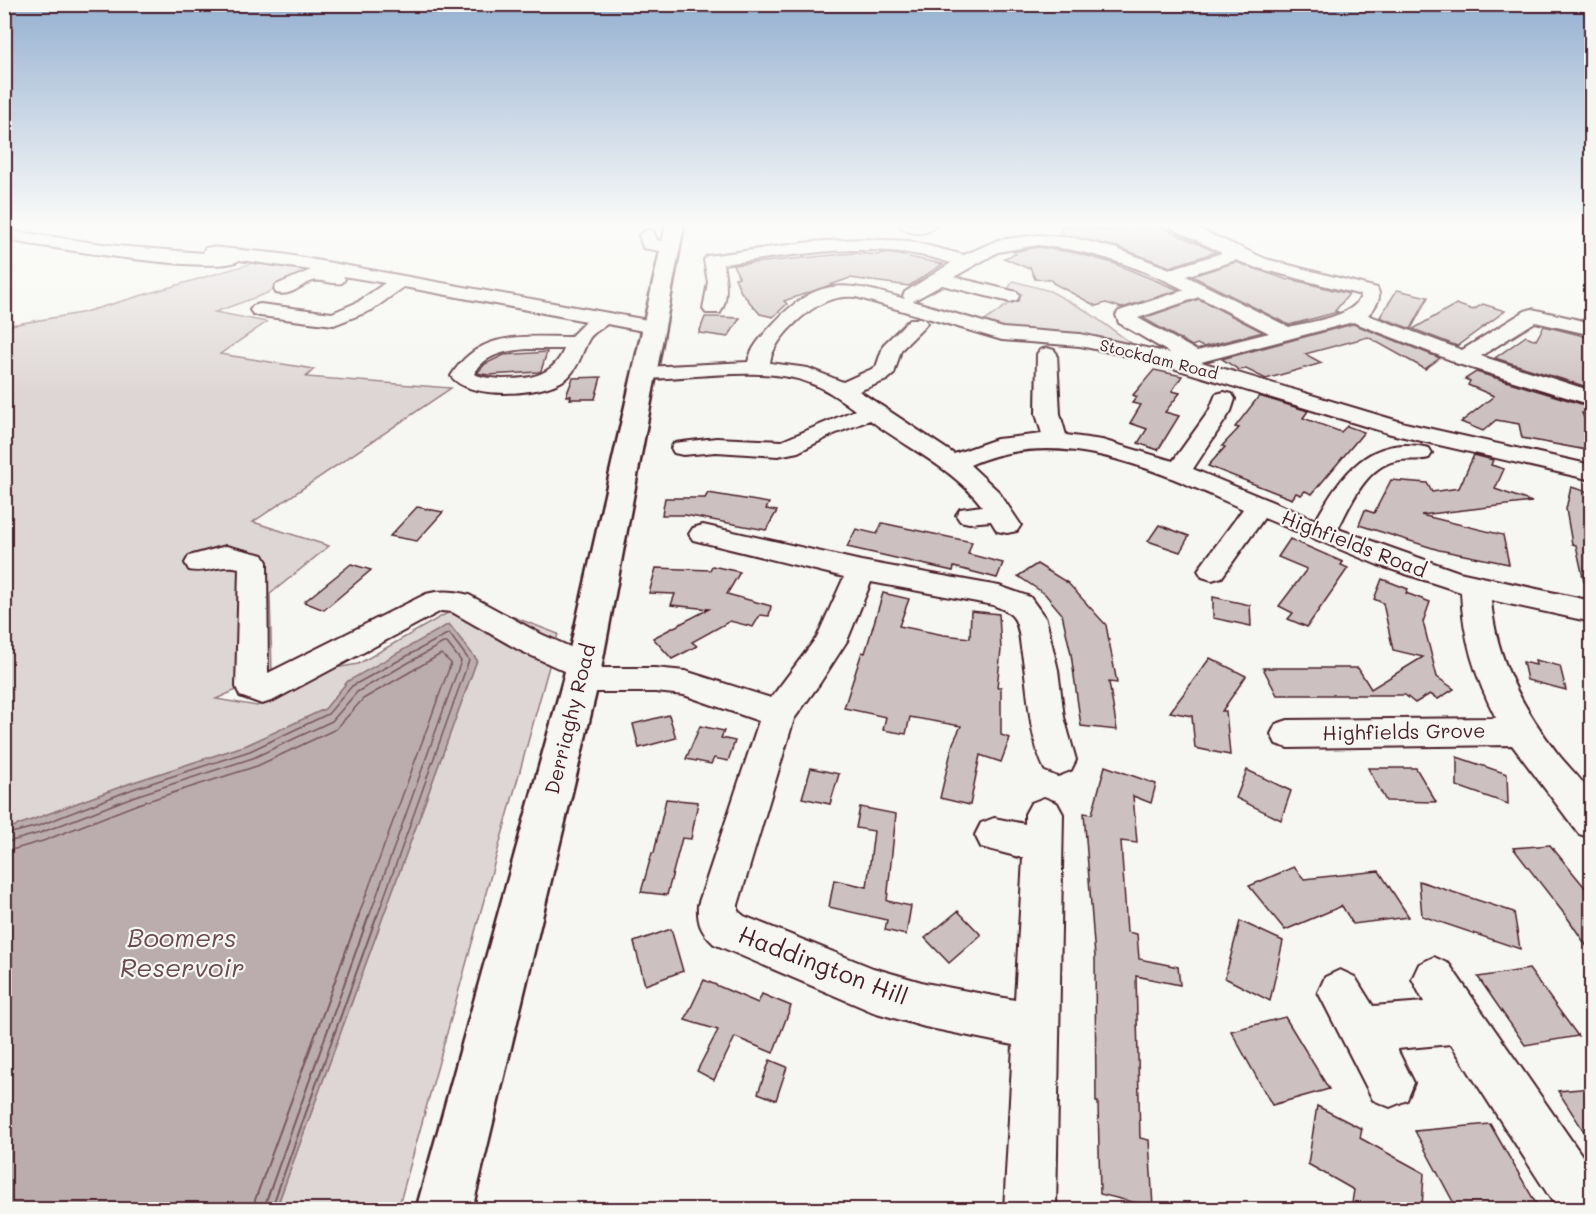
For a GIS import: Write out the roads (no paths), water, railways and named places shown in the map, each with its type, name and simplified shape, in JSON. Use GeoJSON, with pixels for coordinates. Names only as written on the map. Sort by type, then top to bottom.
{"type":"FeatureCollection","features":[{"type":"Feature","properties":{"kind":"main road","name":"Derriaghy Road"},"geometry":{"type":"LineString","coordinates":[[444,1209],[583,673],[645,373],[658,282]]}},
{"type":"Feature","properties":{"kind":"street"},"geometry":{"type":"LineString","coordinates":[[283,289],[298,282]]}},
{"type":"Feature","properties":{"kind":"street"},"geometry":{"type":"LineString","coordinates":[[260,310],[334,319],[365,306],[400,282]]}},
{"type":"Feature","properties":{"kind":"street"},"geometry":{"type":"LineString","coordinates":[[410,282],[653,327]]}},
{"type":"Feature","properties":{"kind":"street"},"geometry":{"type":"LineString","coordinates":[[717,282],[713,307],[733,306]]}},
{"type":"Feature","properties":{"kind":"street"},"geometry":{"type":"LineString","coordinates":[[850,282],[933,303]]}},
{"type":"Feature","properties":{"kind":"street"},"geometry":{"type":"LineString","coordinates":[[912,296],[937,282]]}},
{"type":"Feature","properties":{"kind":"street"},"geometry":{"type":"LineString","coordinates":[[953,282],[1010,296]]}},
{"type":"Feature","properties":{"kind":"street"},"geometry":{"type":"LineString","coordinates":[[1180,282],[1287,334]]}},
{"type":"Feature","properties":{"kind":"street"},"geometry":{"type":"LineString","coordinates":[[1200,291],[1126,315],[1126,319],[1186,354],[1197,357],[1354,316],[1362,311],[1370,299],[1370,292],[1334,282]]}},
{"type":"Feature","properties":{"kind":"street","name":"Stockdam Road"},"geometry":{"type":"LineString","coordinates":[[760,369],[761,354],[767,344],[795,311],[825,295],[842,291],[857,291],[1002,334],[1080,340],[1147,353],[1399,429],[1592,473]]}},
{"type":"Feature","properties":{"kind":"street"},"geometry":{"type":"LineString","coordinates":[[1462,359],[1532,315],[1592,329]]}},
{"type":"Feature","properties":{"kind":"street"},"geometry":{"type":"LineString","coordinates":[[1354,316],[1511,376],[1592,398]]}},
{"type":"Feature","properties":{"kind":"street"},"geometry":{"type":"LineString","coordinates":[[574,343],[587,328],[602,319]]}},
{"type":"Feature","properties":{"kind":"street"},"geometry":{"type":"LineString","coordinates":[[843,390],[879,375],[886,369],[891,348],[917,323]]}},
{"type":"Feature","properties":{"kind":"street"},"geometry":{"type":"LineString","coordinates":[[1047,354],[1048,414],[1056,443]]}},
{"type":"Feature","properties":{"kind":"street"},"geometry":{"type":"LineString","coordinates":[[645,373],[760,369],[802,374],[824,381],[843,390],[871,412],[953,464],[975,482],[1004,518],[969,515]]}},
{"type":"Feature","properties":{"kind":"street"},"geometry":{"type":"LineString","coordinates":[[1179,472],[1220,411],[1224,399]]}},
{"type":"Feature","properties":{"kind":"street"},"geometry":{"type":"LineString","coordinates":[[683,448],[716,445],[778,449],[789,447],[826,429],[871,412]]}},
{"type":"Feature","properties":{"kind":"street"},"geometry":{"type":"LineString","coordinates":[[1504,437],[1592,459]]}},
{"type":"Feature","properties":{"kind":"street","name":"Highfields Road"},"geometry":{"type":"LineString","coordinates":[[953,464],[1004,445],[1056,443],[1124,452],[1179,472],[1407,566],[1475,587],[1592,612]]}},
{"type":"Feature","properties":{"kind":"street"},"geometry":{"type":"LineString","coordinates":[[1323,532],[1350,486],[1369,465],[1385,455],[1399,452],[1420,453]]}},
{"type":"Feature","properties":{"kind":"street"},"geometry":{"type":"LineString","coordinates":[[1212,570],[1259,506]]}},
{"type":"Feature","properties":{"kind":"street"},"geometry":{"type":"LineString","coordinates":[[702,534],[861,572],[999,596],[1019,604],[1031,619],[1042,670],[1047,717],[1058,760]]}},
{"type":"Feature","properties":{"kind":"street"},"geometry":{"type":"LineString","coordinates":[[199,563],[226,555],[253,562],[252,687],[262,691],[437,601],[458,602],[583,673],[685,683],[778,714]]}},
{"type":"Feature","properties":{"kind":"street","name":"Haddington Hill"},"geometry":{"type":"LineString","coordinates":[[861,572],[831,641],[809,675],[778,714],[718,905],[718,920],[729,930],[873,990],[925,1005],[1036,1027]]}},
{"type":"Feature","properties":{"kind":"street"},"geometry":{"type":"LineString","coordinates":[[1475,587],[1478,632],[1486,663],[1500,697],[1521,731],[1592,822]]}},
{"type":"Feature","properties":{"kind":"street","name":"Highfields Grove"},"geometry":{"type":"LineString","coordinates":[[1288,734],[1521,731]]}},
{"type":"Feature","properties":{"kind":"street"},"geometry":{"type":"LineString","coordinates":[[994,836],[1043,830],[1030,1209]]}},
{"type":"Feature","properties":{"kind":"street"},"geometry":{"type":"LineString","coordinates":[[1434,979],[1588,1209]]}},
{"type":"Feature","properties":{"kind":"street"},"geometry":{"type":"LineString","coordinates":[[1390,1083],[1350,1011],[1462,1021]]}},
{"type":"Feature","properties":{"kind":"water","name":"Boomers Reservoir"},"geometry":{"type":"Polygon","coordinates":[[[449,624],[477,660],[276,1209],[5,1209],[5,830],[131,783],[247,745],[325,709],[348,681],[449,624]]]}}]}
